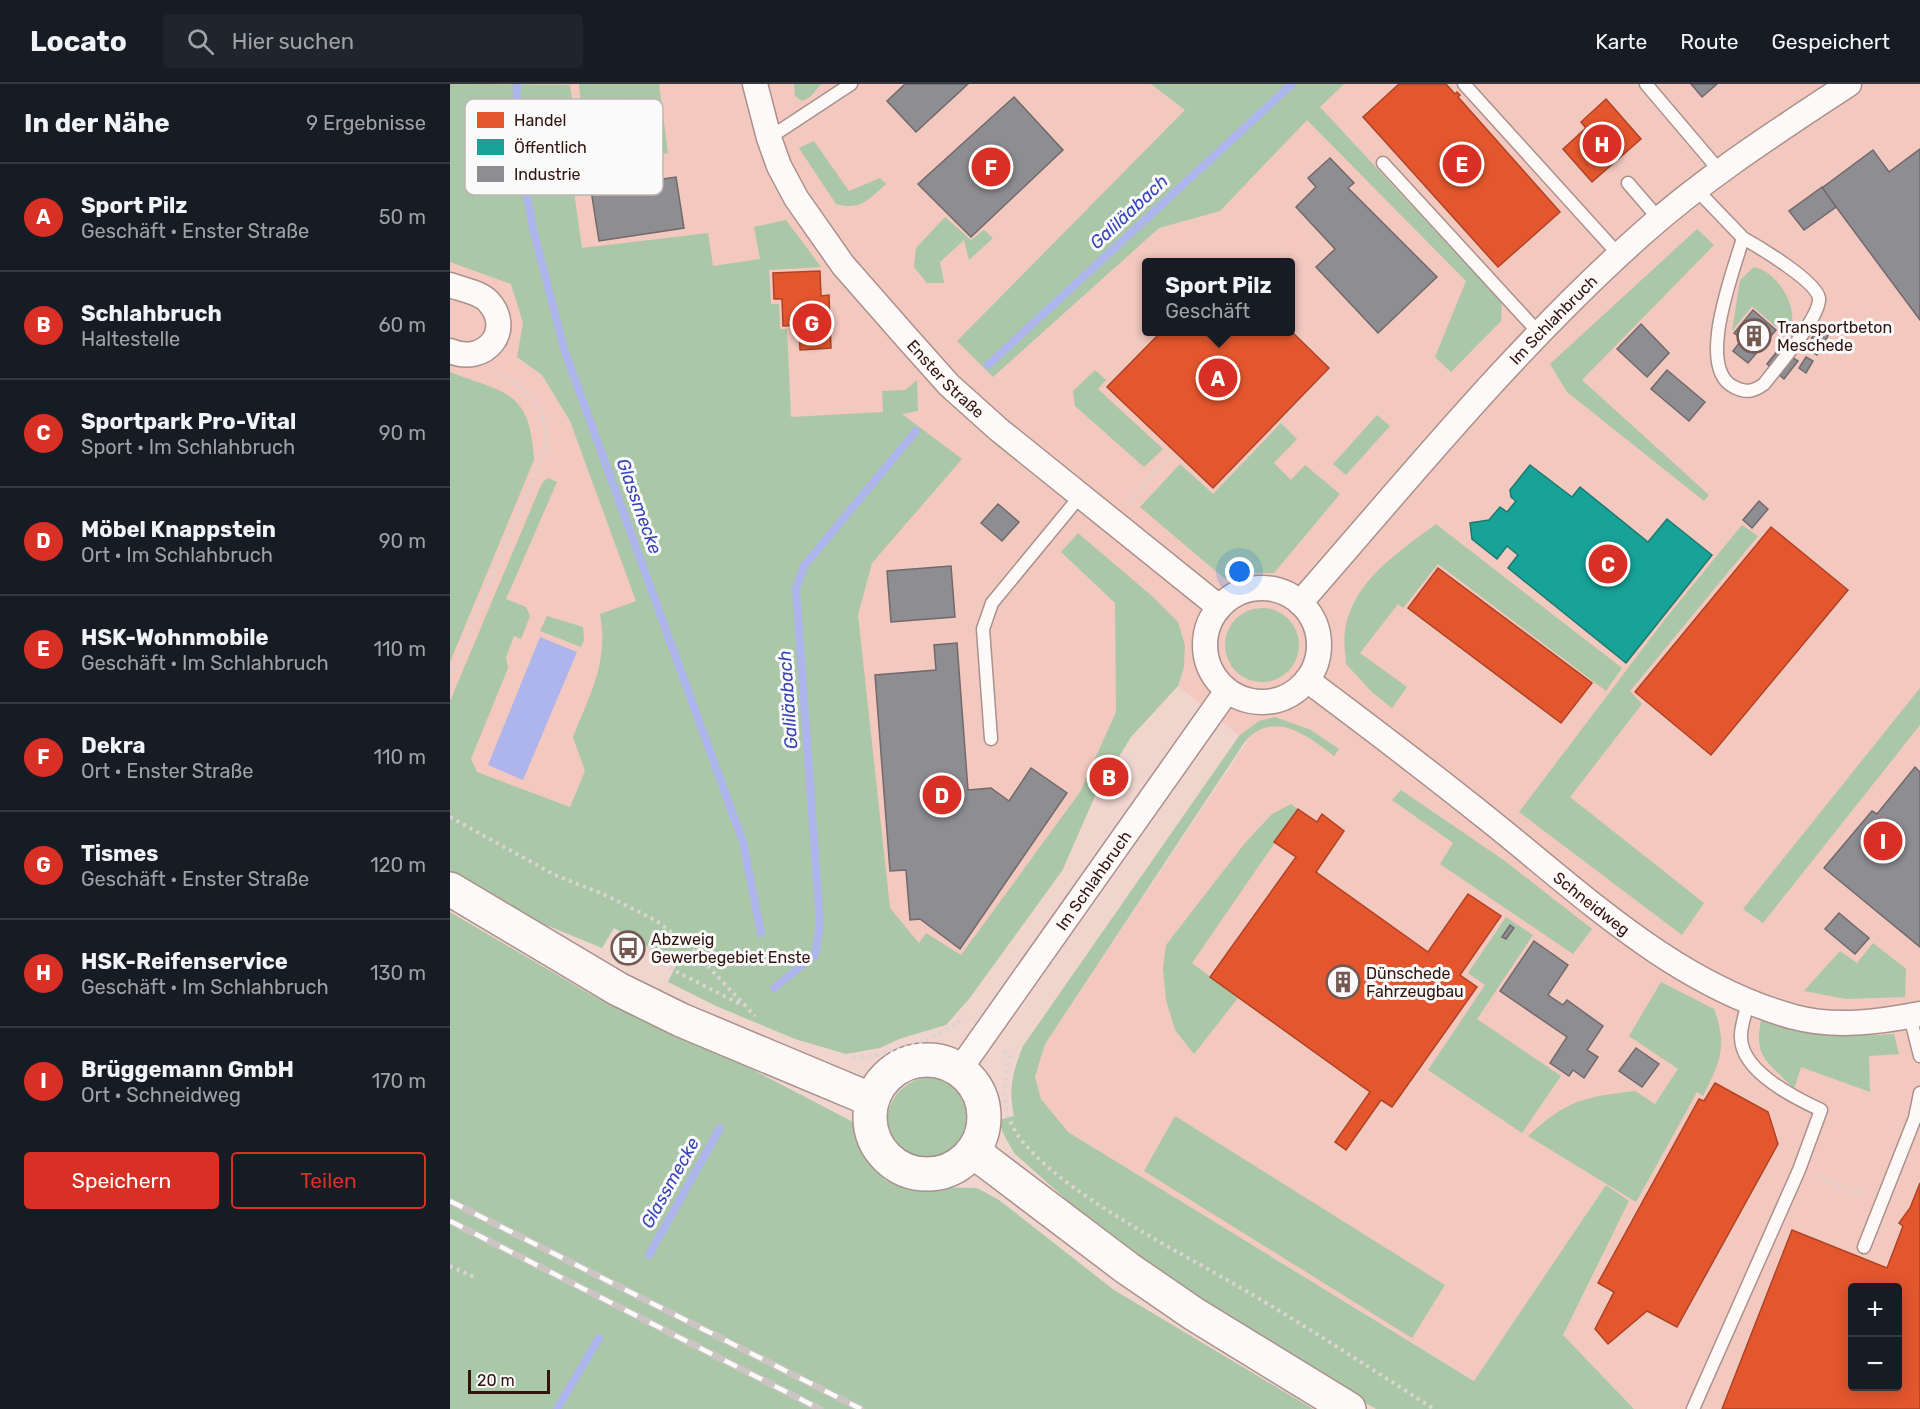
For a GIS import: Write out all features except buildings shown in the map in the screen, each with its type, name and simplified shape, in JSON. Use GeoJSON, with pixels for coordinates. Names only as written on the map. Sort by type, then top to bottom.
{"type":"FeatureCollection","features":[{"type":"Feature","properties":{"kind":"main road"},"geometry":{"type":"LineString","coordinates":[[450,889],[618,989],[681,1020],[872,1100]]}},
{"type":"Feature","properties":{"kind":"main road"},"geometry":{"type":"LineString","coordinates":[[918,1060],[940,1061],[960,1069],[973,1082],[982,1099],[985,1117],[982,1136],[974,1152],[961,1164],[946,1172],[929,1175],[898,1167],[885,1157],[872,1134],[870,1111],[872,1100],[882,1081],[898,1067],[918,1060]]}},
{"type":"Feature","properties":{"kind":"main road"},"geometry":{"type":"LineString","coordinates":[[974,1152],[1127,1268],[1194,1314],[1349,1409]]}},
{"type":"Feature","properties":{"kind":"street","name":"Enster Straße"},"geometry":{"type":"LineString","coordinates":[[756,84],[769,138],[779,166],[796,198],[843,265],[885,314],[949,385],[998,429],[1219,607]]}},
{"type":"Feature","properties":{"kind":"street","name":"Im Schlahbruch"},"geometry":{"type":"LineString","coordinates":[[1300,603],[1474,403],[1539,333],[1619,255],[1719,170],[1849,84]]}},
{"type":"Feature","properties":{"kind":"street"},"geometry":{"type":"LineString","coordinates":[[450,285],[487,299],[496,312],[498,325],[496,338],[488,348],[475,355],[455,353]]}},
{"type":"Feature","properties":{"kind":"street"},"geometry":{"type":"LineString","coordinates":[[1268,588],[1285,593],[1300,603],[1311,616],[1318,632],[1317,657],[1307,680],[1295,692],[1281,699],[1264,702],[1248,700],[1227,691],[1210,670],[1205,654],[1205,637],[1210,621],[1219,607],[1233,595],[1250,589],[1268,588]]}},
{"type":"Feature","properties":{"kind":"street","name":"Schneidweg"},"geometry":{"type":"LineString","coordinates":[[1307,680],[1492,822],[1627,933],[1737,998],[1796,1017],[1851,1023],[1915,1015]]}},
{"type":"Feature","properties":{"kind":"street","name":"Im Schlahbruch"},"geometry":{"type":"LineString","coordinates":[[960,1069],[1227,691]]}},
{"type":"Feature","properties":{"kind":"lane"},"geometry":{"type":"LineString","coordinates":[[769,138],[851,84]]}},
{"type":"Feature","properties":{"kind":"lane"},"geometry":{"type":"LineString","coordinates":[[1464,84],[1619,255]]}},
{"type":"Feature","properties":{"kind":"lane"},"geometry":{"type":"LineString","coordinates":[[1646,84],[1719,170]]}},
{"type":"Feature","properties":{"kind":"lane"},"geometry":{"type":"LineString","coordinates":[[1383,163],[1539,333]]}},
{"type":"Feature","properties":{"kind":"lane"},"geometry":{"type":"LineString","coordinates":[[1628,183],[1659,219]]}},
{"type":"Feature","properties":{"kind":"lane"},"geometry":{"type":"LineString","coordinates":[[1696,189],[1743,238],[1768,253],[1817,293],[1819,302],[1808,324],[1764,384],[1755,390],[1745,392],[1730,385],[1720,372],[1716,352],[1719,330],[1743,238]]}},
{"type":"Feature","properties":{"kind":"lane"},"geometry":{"type":"LineString","coordinates":[[991,739],[983,629],[986,614],[992,603],[1082,495]]}},
{"type":"Feature","properties":{"kind":"lane"},"geometry":{"type":"LineString","coordinates":[[1693,1409],[1799,1170],[1821,1110],[1789,1095],[1748,1061],[1741,1039],[1748,1002]]}},
{"type":"Feature","properties":{"kind":"lane"},"geometry":{"type":"LineString","coordinates":[[1915,1015],[1920,1056]]}},
{"type":"Feature","properties":{"kind":"lane"},"geometry":{"type":"LineString","coordinates":[[1864,1247],[1915,1118],[1920,1093]]}},
{"type":"Feature","properties":{"kind":"path"},"geometry":{"type":"LineString","coordinates":[[450,677],[542,462],[547,435],[536,402],[524,388],[455,353]]}},
{"type":"Feature","properties":{"kind":"path"},"geometry":{"type":"LineString","coordinates":[[1114,522],[1169,456]]}},
{"type":"Feature","properties":{"kind":"path"},"geometry":{"type":"LineString","coordinates":[[450,817],[555,875],[655,920],[686,943],[757,1019]]}},
{"type":"Feature","properties":{"kind":"path"},"geometry":{"type":"LineString","coordinates":[[636,951],[742,1005]]}},
{"type":"Feature","properties":{"kind":"path"},"geometry":{"type":"LineString","coordinates":[[849,1058],[866,1057],[913,1044],[945,1032],[958,1021],[1010,1055],[1004,1096],[1008,1118],[1023,1141],[1054,1171],[1126,1220],[1272,1306],[1434,1409]]}},
{"type":"Feature","properties":{"kind":"path"},"geometry":{"type":"LineString","coordinates":[[1826,1179],[1859,1193]]}},
{"type":"Feature","properties":{"kind":"path"},"geometry":{"type":"LineString","coordinates":[[450,1266],[474,1277]]}},
{"type":"Feature","properties":{"kind":"shaded area"},"geometry":{"type":"Polygon","coordinates":[[[450,84],[1920,84],[1920,1409],[1634,1409],[1563,1335],[1629,1201],[1606,1185],[1475,1381],[1068,1132],[1041,1099],[1035,1077],[1045,1044],[1247,742],[1178,686],[1184,667],[1185,645],[1178,622],[1078,534],[1061,552],[1115,603],[1116,712],[1080,792],[961,956],[926,933],[882,999],[450,790],[450,84]]]}},
{"type":"Feature","properties":{"kind":"green space"},"geometry":{"type":"Polygon","coordinates":[[[450,84],[570,85],[572,99],[465,99],[465,195],[574,195],[582,248],[708,233],[713,266],[760,259],[754,227],[786,220],[821,267],[769,270],[771,304],[779,304],[780,329],[787,329],[791,417],[883,412],[882,391],[905,390],[917,380],[918,411],[902,414],[962,459],[872,563],[858,615],[890,908],[919,943],[926,933],[961,955],[1080,792],[1116,712],[1115,603],[1061,552],[1078,533],[1153,597],[1178,622],[1185,645],[1184,667],[1178,686],[1131,737],[1095,796],[1062,871],[969,999],[946,1025],[899,1039],[880,1048],[846,1054],[795,1039],[716,1006],[668,982],[677,963],[614,928],[602,948],[529,918],[450,875],[450,701],[542,483],[548,478],[557,482],[506,599],[526,607],[530,616],[521,639],[514,636],[506,657],[508,668],[471,759],[477,772],[570,807],[585,771],[573,737],[600,663],[602,631],[600,614],[636,601],[570,421],[542,375],[517,357],[523,323],[511,284],[450,262],[450,84]]]}},
{"type":"Feature","properties":{"kind":"green space"},"geometry":{"type":"Polygon","coordinates":[[[579,84],[659,84],[661,99],[580,99],[579,84]]]}},
{"type":"Feature","properties":{"kind":"green space"},"geometry":{"type":"Polygon","coordinates":[[[794,84],[821,84],[810,97],[802,101],[795,96],[794,84]]]}},
{"type":"Feature","properties":{"kind":"green space"},"geometry":{"type":"Polygon","coordinates":[[[1151,84],[1344,84],[1320,107],[1502,303],[1501,321],[1451,372],[1435,357],[1466,281],[1307,120],[1220,211],[1159,228],[993,377],[957,341],[1185,110],[1151,84]]]}},
{"type":"Feature","properties":{"kind":"green space"},"geometry":{"type":"Polygon","coordinates":[[[663,115],[668,153],[663,154],[663,115]]]}},
{"type":"Feature","properties":{"kind":"green space"},"geometry":{"type":"Polygon","coordinates":[[[814,141],[849,191],[880,178],[886,184],[869,199],[858,205],[836,204],[799,148],[814,141]]]}},
{"type":"Feature","properties":{"kind":"green space"},"geometry":{"type":"Polygon","coordinates":[[[945,217],[971,240],[984,230],[993,238],[969,260],[964,240],[940,262],[944,283],[927,283],[914,267],[916,248],[945,217]]]}},
{"type":"Feature","properties":{"kind":"green space"},"geometry":{"type":"Polygon","coordinates":[[[1697,229],[1714,245],[1582,380],[1709,495],[1704,501],[1567,392],[1550,364],[1697,229]]]}},
{"type":"Feature","properties":{"kind":"green space"},"geometry":{"type":"Polygon","coordinates":[[[1754,267],[1769,274],[1782,288],[1790,305],[1792,322],[1775,326],[1752,306],[1732,331],[1740,280],[1754,267]]]}},
{"type":"Feature","properties":{"kind":"green space"},"geometry":{"type":"Polygon","coordinates":[[[1095,370],[1106,380],[1098,389],[1163,449],[1144,467],[1075,406],[1073,391],[1095,370]]]}},
{"type":"Feature","properties":{"kind":"green space"},"geometry":{"type":"Polygon","coordinates":[[[450,372],[487,385],[512,398],[521,408],[527,420],[532,437],[534,460],[450,662],[450,372]]]}},
{"type":"Feature","properties":{"kind":"green space"},"geometry":{"type":"Polygon","coordinates":[[[1377,415],[1390,426],[1346,475],[1333,464],[1377,415]]]}},
{"type":"Feature","properties":{"kind":"green space"},"geometry":{"type":"Polygon","coordinates":[[[1281,423],[1297,439],[1274,463],[1291,480],[1305,465],[1340,494],[1274,573],[1242,573],[1225,579],[1140,507],[1180,464],[1213,494],[1281,423]]]}},
{"type":"Feature","properties":{"kind":"green space"},"geometry":{"type":"Polygon","coordinates":[[[1436,524],[1622,668],[1606,691],[1438,564],[1403,608],[1398,604],[1360,653],[1407,687],[1392,708],[1373,693],[1346,664],[1344,635],[1349,613],[1357,597],[1379,569],[1436,524]]]}},
{"type":"Feature","properties":{"kind":"green space"},"geometry":{"type":"Polygon","coordinates":[[[1742,525],[1758,536],[1630,691],[1642,704],[1570,797],[1704,903],[1682,935],[1519,812],[1666,618],[1742,525]]]}},
{"type":"Feature","properties":{"kind":"green space"},"geometry":{"type":"Polygon","coordinates":[[[1255,608],[1269,608],[1283,614],[1293,624],[1299,638],[1297,659],[1283,676],[1269,682],[1255,682],[1241,676],[1231,666],[1225,652],[1225,638],[1231,624],[1241,614],[1255,608]]]}},
{"type":"Feature","properties":{"kind":"green space"},"geometry":{"type":"Polygon","coordinates":[[[547,616],[583,627],[584,640],[581,647],[540,631],[547,616]]]}},
{"type":"Feature","properties":{"kind":"green space"},"geometry":{"type":"Polygon","coordinates":[[[1920,688],[1920,725],[1763,923],[1743,909],[1920,688]]]}},
{"type":"Feature","properties":{"kind":"green space"},"geometry":{"type":"Polygon","coordinates":[[[1275,717],[1311,730],[1339,749],[1334,756],[1302,734],[1280,727],[1268,727],[1257,731],[1246,740],[1045,1044],[1035,1077],[1041,1099],[1068,1132],[1474,1381],[1606,1185],[1629,1201],[1563,1335],[1634,1409],[1376,1409],[1292,1360],[1124,1251],[1014,1153],[1003,1133],[999,1120],[1014,1116],[1011,1097],[1012,1080],[1023,1046],[1239,736],[1259,721],[1275,717]]]}},
{"type":"Feature","properties":{"kind":"green space"},"geometry":{"type":"Polygon","coordinates":[[[1401,790],[1505,861],[1592,929],[1573,954],[1440,864],[1453,843],[1392,800],[1401,790]]]}},
{"type":"Feature","properties":{"kind":"green space"},"geometry":{"type":"Polygon","coordinates":[[[1291,804],[1298,809],[1192,963],[1238,998],[1194,1054],[1175,1030],[1166,1000],[1163,969],[1166,945],[1245,843],[1272,814],[1291,804]]]}},
{"type":"Feature","properties":{"kind":"green space"},"geometry":{"type":"Polygon","coordinates":[[[450,912],[590,994],[673,1035],[742,1064],[857,1124],[872,1165],[886,1181],[916,1187],[977,1188],[999,1200],[1114,1290],[1313,1409],[450,1409],[450,912]]]}},
{"type":"Feature","properties":{"kind":"green space"},"geometry":{"type":"Polygon","coordinates":[[[1506,917],[1533,935],[1477,1019],[1561,1076],[1522,1133],[1428,1070],[1485,985],[1468,973],[1506,917]]]}},
{"type":"Feature","properties":{"kind":"green space"},"geometry":{"type":"Polygon","coordinates":[[[1873,943],[1906,969],[1905,997],[1846,999],[1804,991],[1840,951],[1857,963],[1873,943]]]}},
{"type":"Feature","properties":{"kind":"green space"},"geometry":{"type":"Polygon","coordinates":[[[1661,982],[1714,1009],[1721,1033],[1720,1054],[1703,1096],[1697,1092],[1636,1202],[1528,1136],[1554,1115],[1589,1098],[1635,1091],[1655,1104],[1678,1069],[1629,1036],[1661,982]]]}},
{"type":"Feature","properties":{"kind":"green space"},"geometry":{"type":"Polygon","coordinates":[[[1762,1017],[1794,1027],[1827,1033],[1894,1034],[1899,1054],[1869,1056],[1870,1092],[1801,1067],[1794,1089],[1764,1058],[1759,1042],[1762,1017]]]}},
{"type":"Feature","properties":{"kind":"green space"},"geometry":{"type":"Polygon","coordinates":[[[930,1077],[943,1080],[953,1086],[971,1106],[964,1132],[950,1155],[924,1156],[905,1150],[893,1139],[888,1124],[889,1109],[897,1094],[911,1083],[930,1077]]]}},
{"type":"Feature","properties":{"kind":"green space"},"geometry":{"type":"Polygon","coordinates":[[[1175,1116],[1445,1285],[1412,1338],[1144,1171],[1175,1116]]]}},
{"type":"Feature","properties":{"kind":"water"},"geometry":{"type":"Polygon","coordinates":[[[540,637],[577,652],[523,780],[488,765],[540,637]]]}},
{"type":"Feature","properties":{"kind":"waterway","name":"Glassmecke"},"geometry":{"type":"LineString","coordinates":[[517,84],[517,99]]}},
{"type":"Feature","properties":{"kind":"waterway","name":"Galiläabach"},"geometry":{"type":"LineString","coordinates":[[988,365],[1292,84]]}},
{"type":"Feature","properties":{"kind":"waterway","name":"Glassmecke"},"geometry":{"type":"LineString","coordinates":[[527,195],[534,233],[565,352],[743,842],[761,933]]}},
{"type":"Feature","properties":{"kind":"waterway","name":"Galiläabach"},"geometry":{"type":"LineString","coordinates":[[774,988],[815,955],[820,924],[796,589],[804,566],[916,431]]}},
{"type":"Feature","properties":{"kind":"waterway","name":"Glassmecke"},"geometry":{"type":"LineString","coordinates":[[649,1255],[720,1128]]}},
{"type":"Feature","properties":{"kind":"waterway","name":"Glassmecke"},"geometry":{"type":"LineString","coordinates":[[557,1409],[599,1338]]}},
{"type":"Feature","properties":{"kind":"railway"},"geometry":{"type":"LineString","coordinates":[[450,1201],[861,1409]]}},
{"type":"Feature","properties":{"kind":"railway"},"geometry":{"type":"LineString","coordinates":[[450,1221],[820,1409]]}},
{"type":"Feature","properties":{"kind":"place","name":"HSK-Reifenservice"},"geometry":{"type":"Point","coordinates":[1602,144]}},
{"type":"Feature","properties":{"kind":"place","name":"HSK-Wohnmobile"},"geometry":{"type":"Point","coordinates":[1462,164]}},
{"type":"Feature","properties":{"kind":"place","name":"Dekra"},"geometry":{"type":"Point","coordinates":[991,167]}},
{"type":"Feature","properties":{"kind":"place","name":"Tismes"},"geometry":{"type":"Point","coordinates":[812,323]}},
{"type":"Feature","properties":{"kind":"place","name":"Transportbeton Meschede"},"geometry":{"type":"Point","coordinates":[1754,336]}},
{"type":"Feature","properties":{"kind":"place","name":"Sport Pilz"},"geometry":{"type":"Point","coordinates":[1218,378]}},
{"type":"Feature","properties":{"kind":"place","name":"Sportpark Pro-Vital"},"geometry":{"type":"Point","coordinates":[1608,564]}},
{"type":"Feature","properties":{"kind":"place","name":"Schlahbruch"},"geometry":{"type":"Point","coordinates":[1109,777]}},
{"type":"Feature","properties":{"kind":"place","name":"Möbel Knappstein"},"geometry":{"type":"Point","coordinates":[942,795]}},
{"type":"Feature","properties":{"kind":"place","name":"Brüggemann GmbH"},"geometry":{"type":"Point","coordinates":[1883,841]}},
{"type":"Feature","properties":{"kind":"place","name":"Abzweig Gewerbegebiet Enste"},"geometry":{"type":"Point","coordinates":[628,948]}},
{"type":"Feature","properties":{"kind":"place","name":"Dünschede Fahrzeugbau"},"geometry":{"type":"Point","coordinates":[1343,982]}}]}
